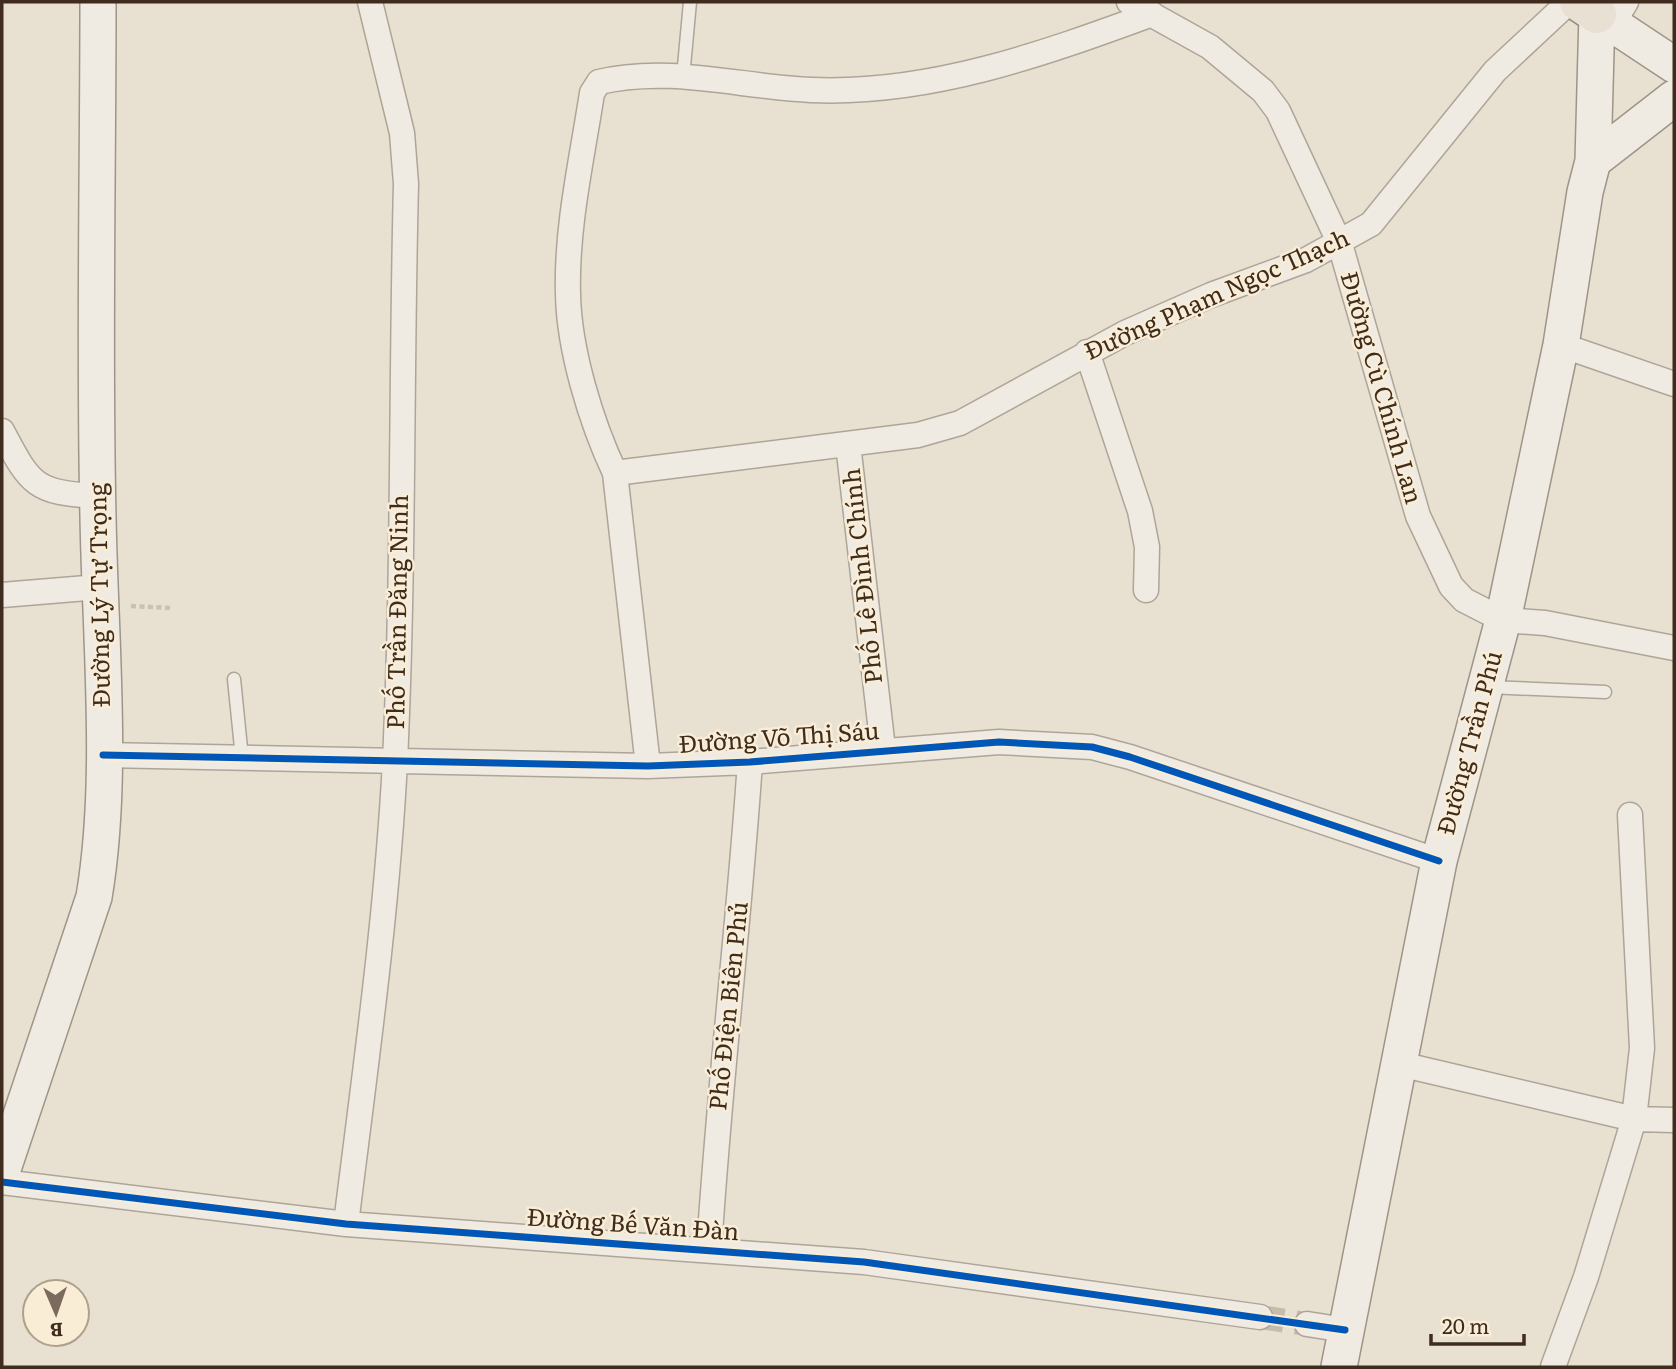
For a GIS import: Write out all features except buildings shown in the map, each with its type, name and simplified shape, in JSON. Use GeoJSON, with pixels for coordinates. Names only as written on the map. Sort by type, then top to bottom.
{"type":"FeatureCollection","features":[{"type":"Feature","properties":{"kind":"main road","name":"Đường Lý Tự Trọng"},"geometry":{"type":"LineString","coordinates":[[2,1172],[9,1130],[94,897],[101,855],[103,755],[97,496],[98,2]]}},
{"type":"Feature","properties":{"kind":"main road"},"geometry":{"type":"LineString","coordinates":[[1597,9],[1674,65]]}},
{"type":"Feature","properties":{"kind":"main road","name":"Đường Trần Phú"},"geometry":{"type":"LineString","coordinates":[[1339,1367],[1439,861],[1503,620],[1562,345],[1585,192],[1593,161],[1597,9]]}},
{"type":"Feature","properties":{"kind":"main road"},"geometry":{"type":"LineString","coordinates":[[1593,161],[1674,98]]}},
{"type":"Feature","properties":{"kind":"street","name":"Phố Trần Đăng Ninh"},"geometry":{"type":"LineString","coordinates":[[346,1224],[380,950],[395,761],[406,184],[402,133],[370,2]]}},
{"type":"Feature","properties":{"kind":"street","name":"Đường Cù Chính Lan"},"geometry":{"type":"LineString","coordinates":[[1129,2],[1210,47],[1263,91],[1278,111],[1340,244],[1418,516],[1451,586],[1464,600],[1503,620]]}},
{"type":"Feature","properties":{"kind":"street","name":"Đường Phạm Ngọc Thạch"},"geometry":{"type":"LineString","coordinates":[[615,473],[918,435],[960,423],[1087,352],[1211,295],[1306,260],[1340,244],[1371,224],[1495,71],[1597,9]]}},
{"type":"Feature","properties":{"kind":"street"},"geometry":{"type":"LineString","coordinates":[[648,766],[615,473],[600,436],[577,356],[568,293],[576,196],[592,93],[599,82],[612,79],[683,77],[810,90],[902,84],[963,75],[1017,61],[1152,14]]}},
{"type":"Feature","properties":{"kind":"street"},"geometry":{"type":"LineString","coordinates":[[1562,345],[1674,384]]}},
{"type":"Feature","properties":{"kind":"street"},"geometry":{"type":"LineString","coordinates":[[1087,352],[1140,511],[1147,547],[1146,590]]}},
{"type":"Feature","properties":{"kind":"street"},"geometry":{"type":"LineString","coordinates":[[2,431],[24,473],[43,488],[65,495],[97,496]]}},
{"type":"Feature","properties":{"kind":"street","name":"Phố Lê Đình Chính"},"geometry":{"type":"LineString","coordinates":[[848,444],[883,750]]}},
{"type":"Feature","properties":{"kind":"street"},"geometry":{"type":"LineString","coordinates":[[2,595],[99,587]]}},
{"type":"Feature","properties":{"kind":"street"},"geometry":{"type":"LineString","coordinates":[[1503,620],[1545,623],[1674,648]]}},
{"type":"Feature","properties":{"kind":"street","name":"Đường Võ Thị Sáu"},"geometry":{"type":"LineString","coordinates":[[103,755],[648,766],[750,762],[999,742],[1092,747],[1170,769],[1439,861]]}},
{"type":"Feature","properties":{"kind":"street","name":"Phố Điện Biên Phủ"},"geometry":{"type":"LineString","coordinates":[[709,1250],[716,1131],[729,1030],[750,762]]}},
{"type":"Feature","properties":{"kind":"street"},"geometry":{"type":"LineString","coordinates":[[1553,1367],[1586,1277],[1634,1119],[1642,1048],[1630,815]]}},
{"type":"Feature","properties":{"kind":"street"},"geometry":{"type":"LineString","coordinates":[[1400,1064],[1634,1119],[1674,1120]]}},
{"type":"Feature","properties":{"kind":"street","name":"Đường Bế Văn Đàn"},"geometry":{"type":"LineString","coordinates":[[2,1182],[346,1224],[864,1262],[1261,1317]]}},
{"type":"Feature","properties":{"kind":"street"},"geometry":{"type":"LineString","coordinates":[[1307,1324],[1345,1330]]}},
{"type":"Feature","properties":{"kind":"lane"},"geometry":{"type":"LineString","coordinates":[[683,77],[690,2]]}},
{"type":"Feature","properties":{"kind":"lane"},"geometry":{"type":"LineString","coordinates":[[234,679],[242,758]]}},
{"type":"Feature","properties":{"kind":"lane"},"geometry":{"type":"LineString","coordinates":[[1485,687],[1605,692]]}},
{"type":"Feature","properties":{"kind":"tunnel"},"geometry":{"type":"LineString","coordinates":[[1260,1317],[1307,1324]]}},
{"type":"Feature","properties":{"kind":"cycle path"},"geometry":{"type":"LineString","coordinates":[[103,755],[648,766],[750,762],[999,742],[1092,747],[1130,757],[1439,861]]}},
{"type":"Feature","properties":{"kind":"cycle path"},"geometry":{"type":"LineString","coordinates":[[2,1182],[346,1224],[864,1262],[1345,1330]]}}]}
